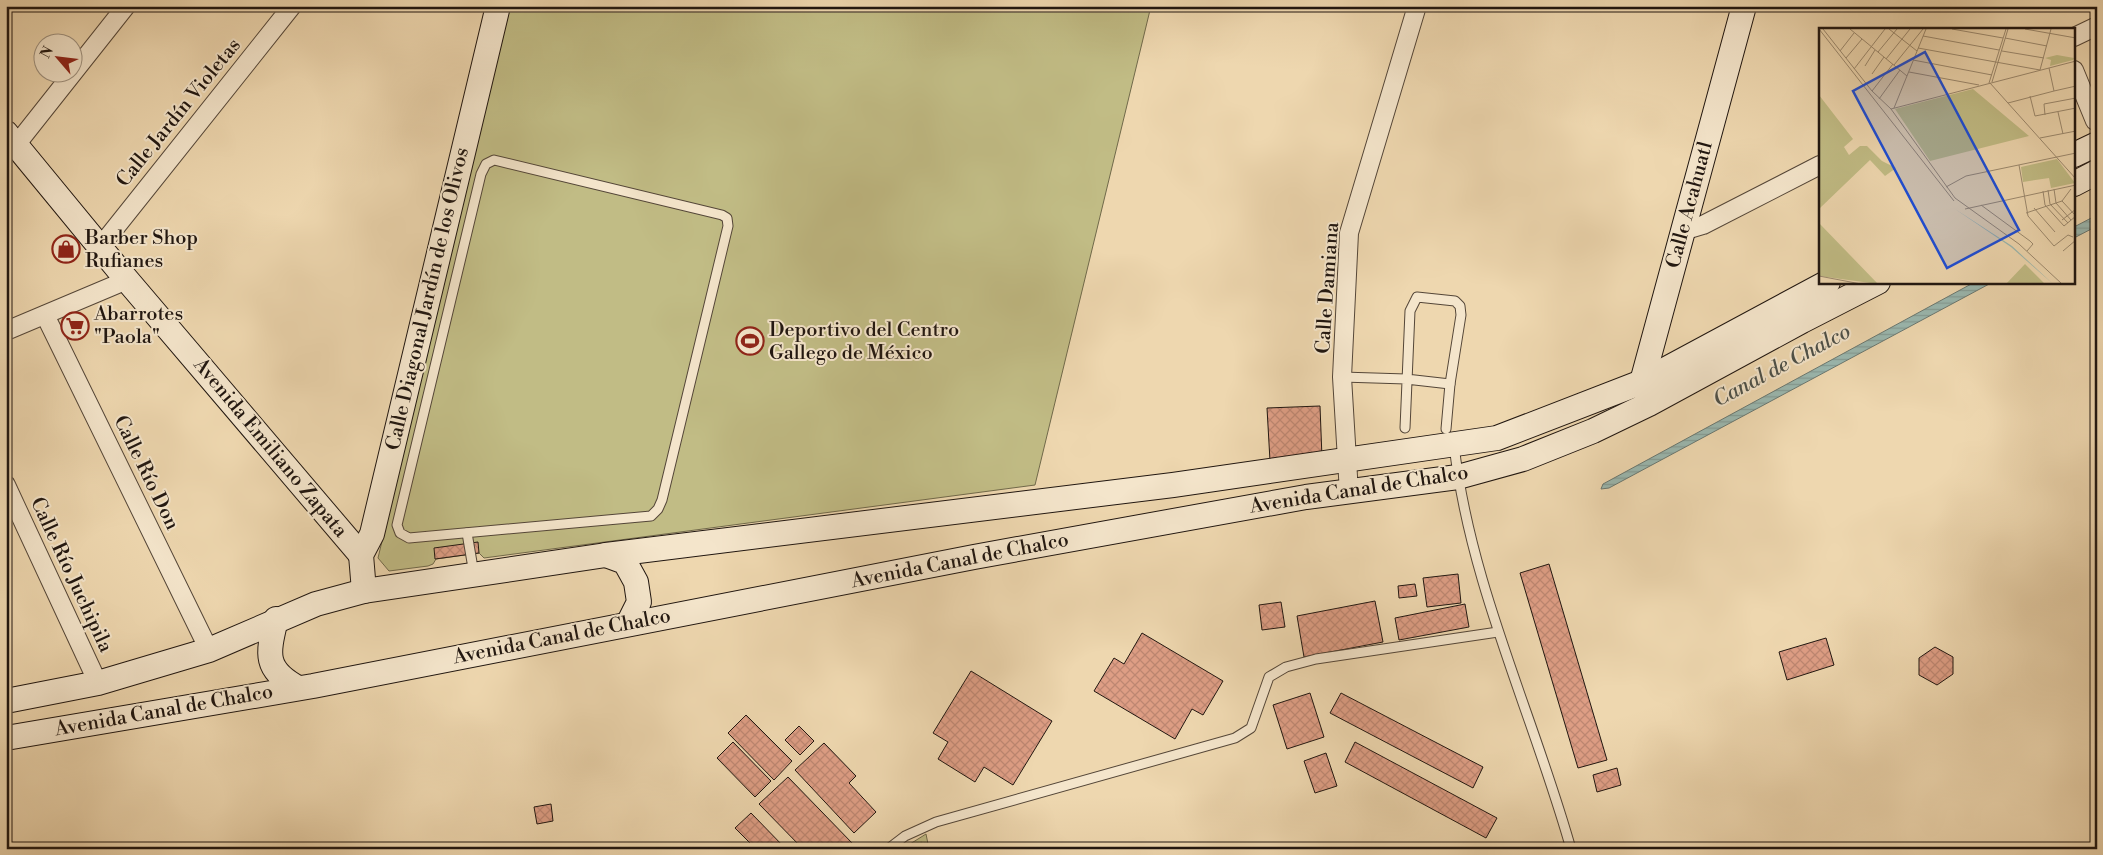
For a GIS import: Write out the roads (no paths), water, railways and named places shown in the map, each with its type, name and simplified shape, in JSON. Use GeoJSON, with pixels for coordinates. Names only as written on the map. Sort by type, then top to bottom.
{"type":"FeatureCollection","features":[{"type":"Feature","properties":{"kind":"main road","name":"Calle Diagonal Jardín de los Olivos"},"geometry":{"type":"LineString","coordinates":[[364,591],[361,555],[374,524],[498,6]]}},
{"type":"Feature","properties":{"kind":"main road","name":"Calle Acahuatl"},"geometry":{"type":"LineString","coordinates":[[1642,382],[1744,6]]}},
{"type":"Feature","properties":{"kind":"main road"},"geometry":{"type":"LineString","coordinates":[[2076,154],[2096,133]]}},
{"type":"Feature","properties":{"kind":"main road","name":"Avenida Emiliano Zapata"},"geometry":{"type":"LineString","coordinates":[[11,139],[127,280],[361,555]]}},
{"type":"Feature","properties":{"kind":"main road"},"geometry":{"type":"LineString","coordinates":[[2076,183],[2097,172]]}},
{"type":"Feature","properties":{"kind":"main road","name":"Avenida Canal de Chalco"},"geometry":{"type":"LineString","coordinates":[[6,701],[98,683],[208,650],[276,619],[316,604],[364,591],[606,555],[1054,500],[1348,460],[1450,436],[1497,438],[1642,382],[1824,284]]}},
{"type":"Feature","properties":{"kind":"main road","name":"Avenida Canal de Chalco"},"geometry":{"type":"LineString","coordinates":[[6,738],[298,688],[993,554],[1306,497],[1349,493],[1458,477],[1524,459],[1593,431],[1650,404],[1874,284]]}},
{"type":"Feature","properties":{"kind":"main road"},"geometry":{"type":"LineString","coordinates":[[1642,382],[1650,404]]}},
{"type":"Feature","properties":{"kind":"main road"},"geometry":{"type":"LineString","coordinates":[[606,555],[626,562],[636,582],[639,602],[628,624]]}},
{"type":"Feature","properties":{"kind":"main road"},"geometry":{"type":"LineString","coordinates":[[276,619],[269,652],[274,669],[286,682],[298,688]]}},
{"type":"Feature","properties":{"kind":"street"},"geometry":{"type":"LineString","coordinates":[[11,139],[126,6]]}},
{"type":"Feature","properties":{"kind":"street","name":"Calle Jardín Violetas"},"geometry":{"type":"LineString","coordinates":[[100,247],[292,6]]}},
{"type":"Feature","properties":{"kind":"street","name":"Calle Damiana"},"geometry":{"type":"LineString","coordinates":[[1349,493],[1342,377],[1349,233],[1416,6]]}},
{"type":"Feature","properties":{"kind":"street"},"geometry":{"type":"LineString","coordinates":[[2076,36],[2097,26]]}},
{"type":"Feature","properties":{"kind":"street"},"geometry":{"type":"LineString","coordinates":[[2076,76],[2096,133]]}},
{"type":"Feature","properties":{"kind":"street"},"geometry":{"type":"LineString","coordinates":[[1683,231],[1702,225],[1819,166]]}},
{"type":"Feature","properties":{"kind":"street"},"geometry":{"type":"LineString","coordinates":[[6,331],[127,280]]}},
{"type":"Feature","properties":{"kind":"street","name":"Calle Río Don"},"geometry":{"type":"LineString","coordinates":[[45,315],[208,650]]}},
{"type":"Feature","properties":{"kind":"street","name":"Calle Río Juchipila"},"geometry":{"type":"LineString","coordinates":[[6,485],[98,683]]}},
{"type":"Feature","properties":{"kind":"lane"},"geometry":{"type":"LineString","coordinates":[[494,160],[722,215],[727,218],[728,226],[662,500],[658,509],[650,516],[467,532],[409,538],[400,533],[396,525],[481,174],[486,164],[494,160]]}},
{"type":"Feature","properties":{"kind":"lane"},"geometry":{"type":"LineString","coordinates":[[1405,428],[1410,311],[1413,302],[1417,297],[1455,301],[1460,306],[1461,315],[1450,384],[1450,436],[1473,550],[1498,632],[1552,782],[1571,849]]}},
{"type":"Feature","properties":{"kind":"lane"},"geometry":{"type":"LineString","coordinates":[[1342,377],[1406,379],[1450,384]]}},
{"type":"Feature","properties":{"kind":"lane"},"geometry":{"type":"LineString","coordinates":[[467,532],[474,574]]}},
{"type":"Feature","properties":{"kind":"lane"},"geometry":{"type":"LineString","coordinates":[[888,849],[905,836],[936,822],[1235,738],[1251,728],[1269,677],[1286,667],[1316,659],[1498,632]]}},
{"type":"Feature","properties":{"kind":"water"},"geometry":{"type":"Polygon","coordinates":[[[2097,215],[2097,226],[2076,237],[2076,226],[2097,215]]]}},
{"type":"Feature","properties":{"kind":"water"},"geometry":{"type":"Polygon","coordinates":[[[1971,284],[1989,284],[1609,488],[1601,489],[1603,484],[1971,284]]]}},
{"type":"Feature","properties":{"kind":"place","name":"Barber Shop Rufianes"},"geometry":{"type":"Point","coordinates":[66,249]}},
{"type":"Feature","properties":{"kind":"place","name":"Abarrotes \"Paola\""},"geometry":{"type":"Point","coordinates":[75,326]}},
{"type":"Feature","properties":{"kind":"place","name":"Deportivo del Centro Gallego de México"},"geometry":{"type":"Point","coordinates":[750,341]}},
{"type":"Feature","properties":{"kind":"water label","name":"Canal de Chalco"},"geometry":{"type":"Point","coordinates":[1782,366]}}]}
